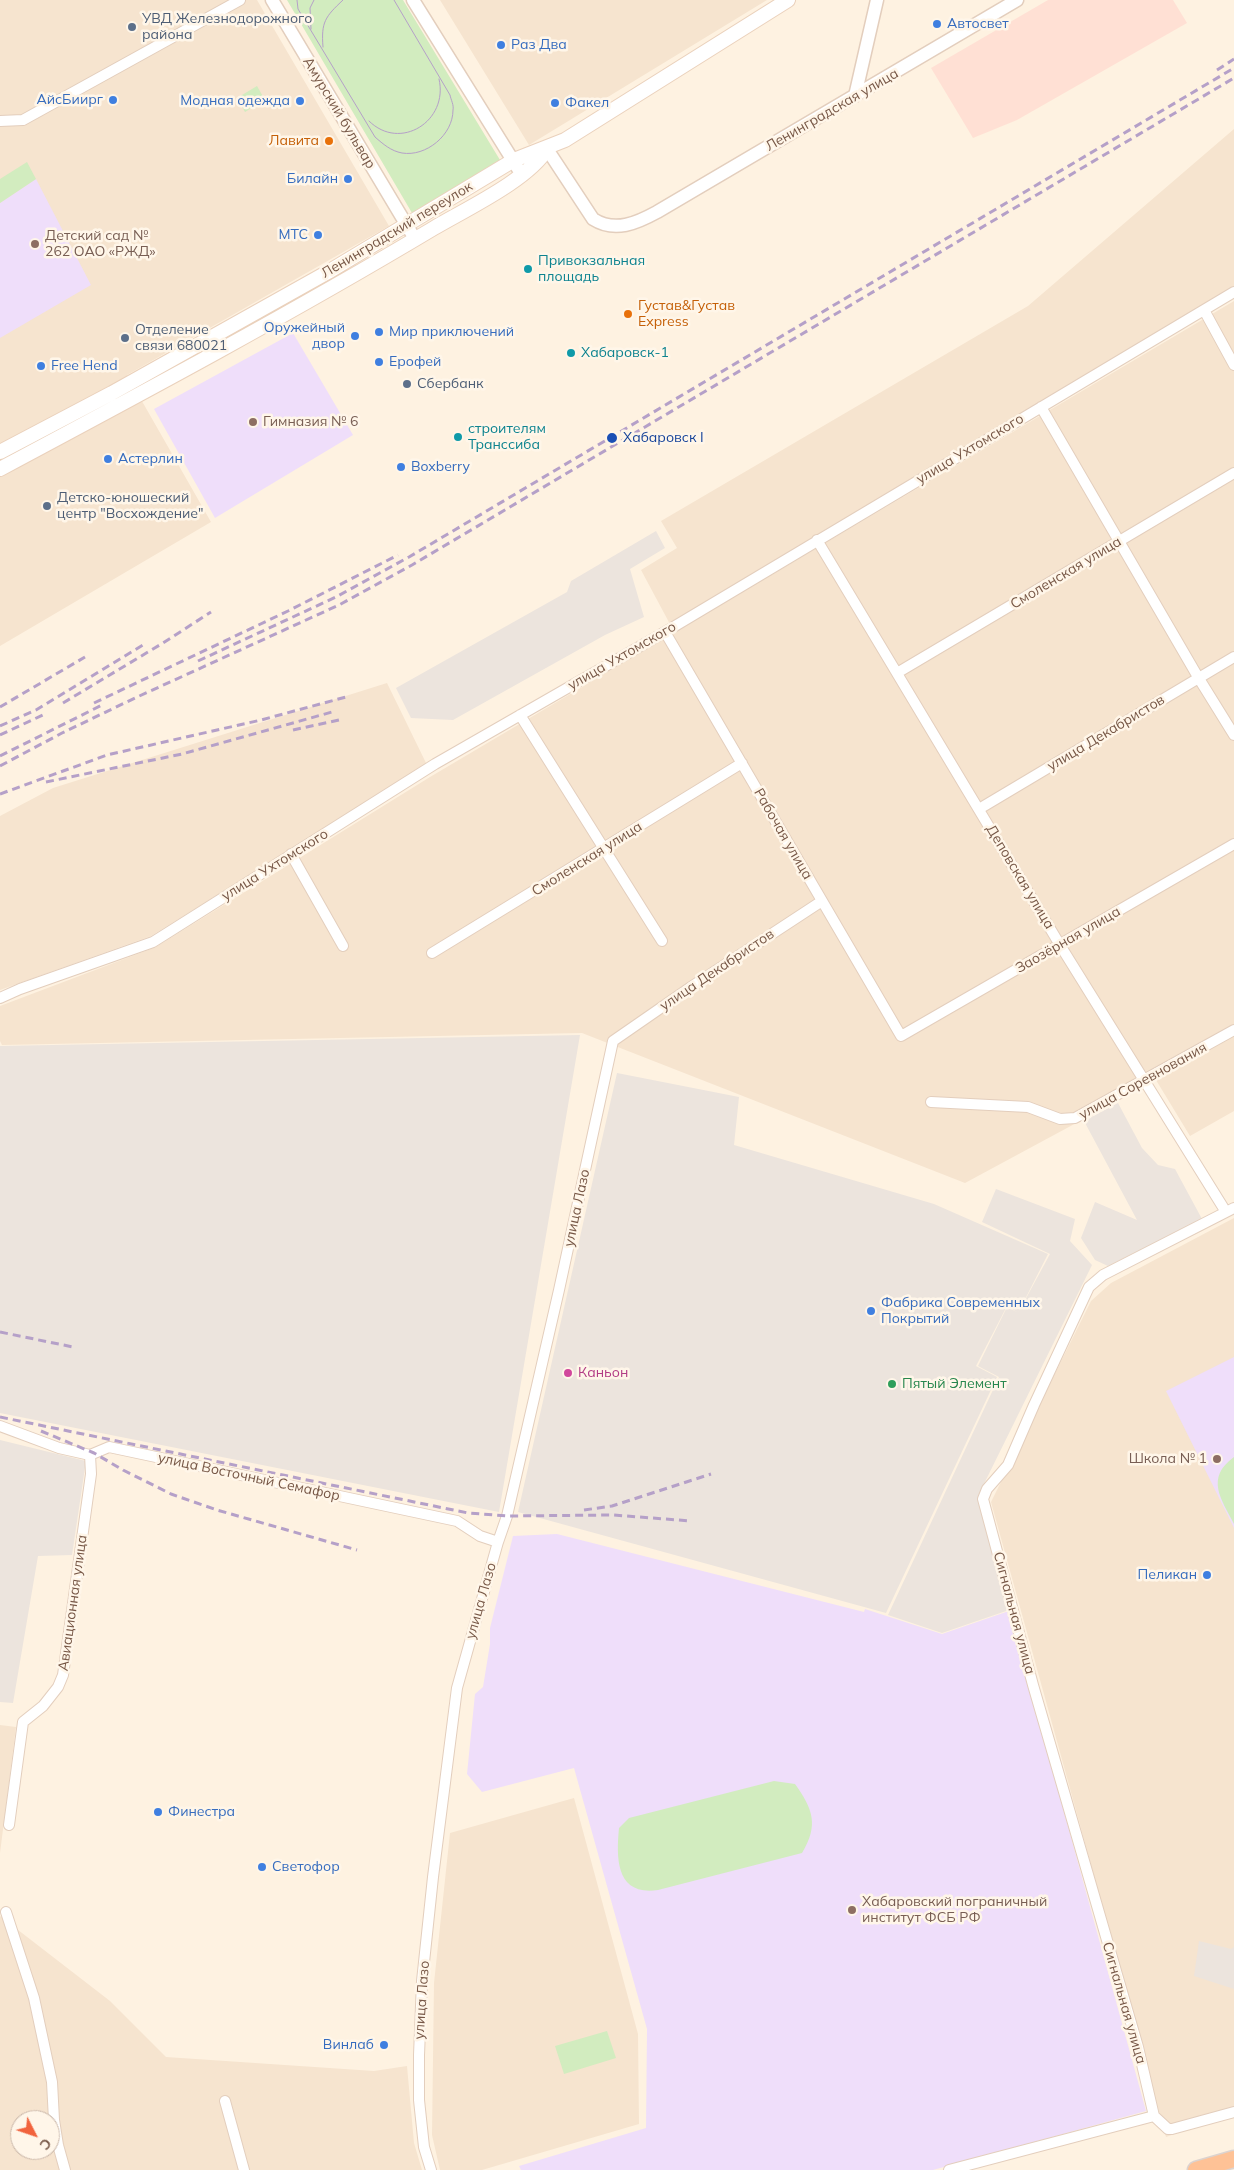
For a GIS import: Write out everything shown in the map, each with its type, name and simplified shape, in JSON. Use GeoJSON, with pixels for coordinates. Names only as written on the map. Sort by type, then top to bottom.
{"type":"FeatureCollection","features":[{"type":"Feature","properties":{"kind":"highway"},"geometry":{"type":"LineString","coordinates":[[1196,2170],[1234,2159]]}},
{"type":"Feature","properties":{"kind":"main road","name":"Ленинградский переулок"},"geometry":{"type":"LineString","coordinates":[[0,452],[121,388],[343,263],[514,160],[565,140],[788,0]]}},
{"type":"Feature","properties":{"kind":"main road","name":"Ленинградский переулок"},"geometry":{"type":"LineString","coordinates":[[0,469],[394,252],[522,175],[541,158],[547,148]]}},
{"type":"Feature","properties":{"kind":"street"},"geometry":{"type":"LineString","coordinates":[[0,121],[23,120],[240,0]]}},
{"type":"Feature","properties":{"kind":"street","name":"Амурский бульвар"},"geometry":{"type":"LineString","coordinates":[[272,0],[416,239]]}},
{"type":"Feature","properties":{"kind":"street"},"geometry":{"type":"LineString","coordinates":[[413,0],[522,175]]}},
{"type":"Feature","properties":{"kind":"street"},"geometry":{"type":"LineString","coordinates":[[855,96],[877,0]]}},
{"type":"Feature","properties":{"kind":"street","name":"Ленинградская улица"},"geometry":{"type":"LineString","coordinates":[[547,148],[593,220],[616,227],[646,218],[1017,0]]}},
{"type":"Feature","properties":{"kind":"street","name":"улица Ухтомского"},"geometry":{"type":"LineString","coordinates":[[0,998],[20,989],[153,942],[434,764],[665,632],[1234,292]]}},
{"type":"Feature","properties":{"kind":"street"},"geometry":{"type":"LineString","coordinates":[[1204,310],[1234,365]]}},
{"type":"Feature","properties":{"kind":"street"},"geometry":{"type":"LineString","coordinates":[[1041,407],[1198,677],[1234,735]]}},
{"type":"Feature","properties":{"kind":"street","name":"Смоленская улица"},"geometry":{"type":"LineString","coordinates":[[897,673],[1234,473]]}},
{"type":"Feature","properties":{"kind":"street","name":"Деповская улица"},"geometry":{"type":"LineString","coordinates":[[817,540],[1060,945],[1230,1210]]}},
{"type":"Feature","properties":{"kind":"street","name":"Рабочая улица"},"geometry":{"type":"LineString","coordinates":[[665,632],[901,1036]]}},
{"type":"Feature","properties":{"kind":"street","name":"улица Декабристов"},"geometry":{"type":"LineString","coordinates":[[979,809],[1234,656]]}},
{"type":"Feature","properties":{"kind":"street"},"geometry":{"type":"LineString","coordinates":[[520,715],[662,940]]}},
{"type":"Feature","properties":{"kind":"street","name":"Смоленская улица"},"geometry":{"type":"LineString","coordinates":[[432,953],[742,764]]}},
{"type":"Feature","properties":{"kind":"street","name":"Заозёрная улица"},"geometry":{"type":"LineString","coordinates":[[901,1036],[1234,844]]}},
{"type":"Feature","properties":{"kind":"street"},"geometry":{"type":"LineString","coordinates":[[291,854],[343,946]]}},
{"type":"Feature","properties":{"kind":"street","name":"улица Декабристов"},"geometry":{"type":"LineString","coordinates":[[613,1041],[822,901]]}},
{"type":"Feature","properties":{"kind":"street","name":"улица Соревнования"},"geometry":{"type":"LineString","coordinates":[[931,1102],[1028,1107],[1060,1119],[1075,1118],[1234,1030]]}},
{"type":"Feature","properties":{"kind":"street","name":"улица Лазо"},"geometry":{"type":"LineString","coordinates":[[431,2170],[423,2137],[419,2100],[422,1981],[457,1688],[498,1542],[510,1507],[613,1041]]}},
{"type":"Feature","properties":{"kind":"street","name":"Сигнальная улица"},"geometry":{"type":"LineString","coordinates":[[1154,2116],[1138,2047],[1033,1685],[983,1499],[987,1489],[1008,1465],[1089,1288],[1103,1276],[1230,1210]]}},
{"type":"Feature","properties":{"kind":"street","name":"улица Восточный Семафор"},"geometry":{"type":"LineString","coordinates":[[0,1426],[59,1448],[90,1455],[109,1447],[457,1521],[480,1536],[498,1542]]}},
{"type":"Feature","properties":{"kind":"street","name":"Авиационная улица"},"geometry":{"type":"LineString","coordinates":[[9,1825],[23,1722],[43,1706],[58,1687],[63,1675],[91,1474],[90,1455]]}},
{"type":"Feature","properties":{"kind":"street"},"geometry":{"type":"LineString","coordinates":[[6,1912],[34,1998],[52,2082],[54,2120],[65,2170]]}},
{"type":"Feature","properties":{"kind":"street"},"geometry":{"type":"LineString","coordinates":[[225,2101],[244,2170]]}},
{"type":"Feature","properties":{"kind":"street"},"geometry":{"type":"LineString","coordinates":[[949,2170],[1154,2116],[1163,2126],[1172,2129],[1234,2112]]}},
{"type":"Feature","properties":{"kind":"shaded area"},"geometry":{"type":"Polygon","coordinates":[[[0,0],[257,0],[389,226],[127,375],[211,522],[0,646],[0,0]]]}},
{"type":"Feature","properties":{"kind":"shaded area"},"geometry":{"type":"Polygon","coordinates":[[[440,0],[767,0],[529,145],[440,0]]]}},
{"type":"Feature","properties":{"kind":"shaded area"},"geometry":{"type":"Polygon","coordinates":[[[1048,0],[1173,0],[1187,23],[1017,120],[973,138],[931,68],[1048,0]]]}},
{"type":"Feature","properties":{"kind":"shaded area"},"geometry":{"type":"Polygon","coordinates":[[[1234,129],[1234,286],[671,626],[641,570],[677,548],[661,521],[1028,306],[1234,129]]]}},
{"type":"Feature","properties":{"kind":"shaded area","name":"Детский сад № 262 ОАО «РЖД»"},"geometry":{"type":"Polygon","coordinates":[[[36,179],[91,285],[0,338],[0,203],[36,179]]]}},
{"type":"Feature","properties":{"kind":"shaded area"},"geometry":{"type":"Polygon","coordinates":[[[1234,301],[1234,1111],[1190,1136],[1156,1080],[965,1183],[582,1033],[2,1045],[0,1041],[0,1006],[156,947],[430,777],[1234,301]]]}},
{"type":"Feature","properties":{"kind":"shaded area","name":"Гимназия № 6"},"geometry":{"type":"Polygon","coordinates":[[[293,333],[353,435],[215,518],[154,409],[293,333]]]}},
{"type":"Feature","properties":{"kind":"shaded area"},"geometry":{"type":"Polygon","coordinates":[[[656,531],[665,548],[630,569],[644,617],[605,635],[453,720],[411,718],[396,688],[567,592],[571,581],[656,531]]]}},
{"type":"Feature","properties":{"kind":"shaded area"},"geometry":{"type":"Polygon","coordinates":[[[387,683],[427,765],[151,936],[0,990],[0,816],[53,788],[387,683]]]}},
{"type":"Feature","properties":{"kind":"shaded area"},"geometry":{"type":"Polygon","coordinates":[[[580,1035],[499,1512],[0,1413],[0,1046],[580,1035]]]}},
{"type":"Feature","properties":{"kind":"shaded area"},"geometry":{"type":"Polygon","coordinates":[[[617,1073],[739,1097],[734,1145],[934,1204],[1048,1254],[1018,1313],[1050,1254],[982,1222],[996,1189],[1075,1219],[1070,1241],[1092,1265],[978,1496],[1009,1610],[942,1633],[888,1615],[999,1377],[978,1366],[1007,1307],[1017,1312],[1007,1306],[976,1366],[997,1377],[886,1613],[518,1512],[617,1073]]]}},
{"type":"Feature","properties":{"kind":"shaded area"},"geometry":{"type":"Polygon","coordinates":[[[1118,1103],[1142,1148],[1158,1165],[1175,1169],[1202,1219],[1108,1266],[1095,1260],[1081,1238],[1095,1202],[1137,1220],[1084,1121],[1118,1103]]]}},
{"type":"Feature","properties":{"kind":"shaded area"},"geometry":{"type":"Polygon","coordinates":[[[1234,1218],[1234,2113],[1166,2137],[991,1502],[1091,1301],[1111,1283],[1234,1218]]]}},
{"type":"Feature","properties":{"kind":"shaded area","name":"Школа № 1"},"geometry":{"type":"Polygon","coordinates":[[[1234,1357],[1234,1528],[1166,1391],[1234,1357]]]}},
{"type":"Feature","properties":{"kind":"shaded area"},"geometry":{"type":"Polygon","coordinates":[[[0,1440],[86,1461],[72,1555],[38,1556],[13,1703],[0,1702],[0,1440]]]}},
{"type":"Feature","properties":{"kind":"shaded area","name":"Хабаровский пограничный институт ФСБ РФ"},"geometry":{"type":"Polygon","coordinates":[[[557,1534],[864,1612],[865,1609],[942,1634],[1009,1611],[1146,2111],[933,2170],[521,2170],[519,2166],[646,2128],[647,2029],[574,1768],[482,1792],[467,1774],[475,1694],[483,1687],[490,1644],[490,1628],[513,1536],[557,1534]]]}},
{"type":"Feature","properties":{"kind":"shaded area"},"geometry":{"type":"Polygon","coordinates":[[[0,1725],[16,1727],[0,1853],[0,1725]]]}},
{"type":"Feature","properties":{"kind":"shaded area"},"geometry":{"type":"Polygon","coordinates":[[[574,1798],[638,2034],[639,2124],[482,2170],[440,2170],[432,2135],[434,1983],[450,1833],[574,1798]]]}},
{"type":"Feature","properties":{"kind":"shaded area"},"geometry":{"type":"Polygon","coordinates":[[[0,1916],[110,2001],[166,2057],[374,2071],[407,2066],[414,2143],[422,2170],[0,2170],[0,1916]]]}},
{"type":"Feature","properties":{"kind":"shaded area"},"geometry":{"type":"Polygon","coordinates":[[[1199,1941],[1231,1949],[1234,1947],[1234,1989],[1194,1976],[1199,1941]]]}},
{"type":"Feature","properties":{"kind":"green space"},"geometry":{"type":"Polygon","coordinates":[[[287,0],[403,0],[500,160],[412,213],[287,0]]]}},
{"type":"Feature","properties":{"kind":"green space"},"geometry":{"type":"Polygon","coordinates":[[[257,86],[265,100],[245,112],[237,98],[257,86]]]}},
{"type":"Feature","properties":{"kind":"green space"},"geometry":{"type":"Polygon","coordinates":[[[27,162],[36,179],[0,203],[0,179],[27,162]]]}},
{"type":"Feature","properties":{"kind":"green space"},"geometry":{"type":"Polygon","coordinates":[[[1234,1457],[1234,1524],[1224,1506],[1218,1489],[1218,1481],[1225,1465],[1234,1457]]]}},
{"type":"Feature","properties":{"kind":"green space"},"geometry":{"type":"Polygon","coordinates":[[[774,1781],[795,1784],[810,1809],[812,1817],[811,1834],[802,1853],[658,1890],[644,1890],[634,1887],[626,1881],[619,1863],[618,1840],[619,1828],[629,1818],[774,1781]]]}},
{"type":"Feature","properties":{"kind":"green space"},"geometry":{"type":"Polygon","coordinates":[[[607,2031],[616,2058],[564,2074],[555,2046],[607,2031]]]}},
{"type":"Feature","properties":{"kind":"tram line"},"geometry":{"type":"LineString","coordinates":[[297,0],[298,9],[375,137],[394,151],[411,153],[429,148],[443,136],[452,119],[453,106],[450,95],[394,0]]}},
{"type":"Feature","properties":{"kind":"tram line"},"geometry":{"type":"LineString","coordinates":[[311,29],[310,8],[314,0]]}},
{"type":"Feature","properties":{"kind":"tram line"},"geometry":{"type":"LineString","coordinates":[[323,47],[323,32],[326,20],[343,0]]}},
{"type":"Feature","properties":{"kind":"tram line"},"geometry":{"type":"LineString","coordinates":[[369,121],[381,130],[394,133],[407,132],[419,127],[429,119],[437,108],[440,94],[439,79]]}},
{"type":"Feature","properties":{"kind":"railway"},"geometry":{"type":"LineString","coordinates":[[1217,70],[1234,59]]}},
{"type":"Feature","properties":{"kind":"railway"},"geometry":{"type":"LineString","coordinates":[[198,661],[336,597],[409,557],[1234,68]]}},
{"type":"Feature","properties":{"kind":"railway"},"geometry":{"type":"LineString","coordinates":[[0,766],[62,733],[135,698],[339,605],[412,565],[1234,78]]}},
{"type":"Feature","properties":{"kind":"railway"},"geometry":{"type":"LineString","coordinates":[[94,703],[288,611],[398,555]]}},
{"type":"Feature","properties":{"kind":"railway"},"geometry":{"type":"LineString","coordinates":[[63,703],[211,612]]}},
{"type":"Feature","properties":{"kind":"railway"},"geometry":{"type":"LineString","coordinates":[[0,726],[36,710],[143,645]]}},
{"type":"Feature","properties":{"kind":"railway"},"geometry":{"type":"LineString","coordinates":[[0,707],[85,657]]}},
{"type":"Feature","properties":{"kind":"railway"},"geometry":{"type":"LineString","coordinates":[[0,794],[107,755],[261,720],[346,697]]}},
{"type":"Feature","properties":{"kind":"railway"},"geometry":{"type":"LineString","coordinates":[[0,756],[104,704]]}},
{"type":"Feature","properties":{"kind":"railway"},"geometry":{"type":"LineString","coordinates":[[46,782],[182,754],[332,712]]}},
{"type":"Feature","properties":{"kind":"railway"},"geometry":{"type":"LineString","coordinates":[[0,735],[45,714]]}},
{"type":"Feature","properties":{"kind":"railway"},"geometry":{"type":"LineString","coordinates":[[293,730],[339,720]]}},
{"type":"Feature","properties":{"kind":"railway"},"geometry":{"type":"LineString","coordinates":[[0,1332],[73,1347]]}},
{"type":"Feature","properties":{"kind":"railway"},"geometry":{"type":"LineString","coordinates":[[0,1417],[468,1513],[507,1516],[614,1515],[691,1521]]}},
{"type":"Feature","properties":{"kind":"railway"},"geometry":{"type":"LineString","coordinates":[[41,1431],[94,1453],[171,1494],[217,1510],[357,1550]]}},
{"type":"Feature","properties":{"kind":"railway"},"geometry":{"type":"LineString","coordinates":[[584,1510],[612,1506],[711,1474]]}},
{"type":"Feature","properties":{"kind":"place","name":"Автосвет"},"geometry":{"type":"Point","coordinates":[937,24]}},
{"type":"Feature","properties":{"kind":"place","name":"УВД Железнодорожного района"},"geometry":{"type":"Point","coordinates":[132,27]}},
{"type":"Feature","properties":{"kind":"place","name":"Раз Два"},"geometry":{"type":"Point","coordinates":[501,45]}},
{"type":"Feature","properties":{"kind":"place","name":"АйсБиирг"},"geometry":{"type":"Point","coordinates":[113,100]}},
{"type":"Feature","properties":{"kind":"place","name":"Модная одежда"},"geometry":{"type":"Point","coordinates":[300,101]}},
{"type":"Feature","properties":{"kind":"place","name":"Факел"},"geometry":{"type":"Point","coordinates":[555,103]}},
{"type":"Feature","properties":{"kind":"place","name":"Лавита"},"geometry":{"type":"Point","coordinates":[329,141]}},
{"type":"Feature","properties":{"kind":"place","name":"Билайн"},"geometry":{"type":"Point","coordinates":[348,179]}},
{"type":"Feature","properties":{"kind":"place","name":"МТС"},"geometry":{"type":"Point","coordinates":[318,235]}},
{"type":"Feature","properties":{"kind":"place","name":"Детский сад № 262 ОАО «РЖД»"},"geometry":{"type":"Point","coordinates":[35,244]}},
{"type":"Feature","properties":{"kind":"place","name":"Привокзальная площадь"},"geometry":{"type":"Point","coordinates":[528,269]}},
{"type":"Feature","properties":{"kind":"place","name":"Густав&Густав Express"},"geometry":{"type":"Point","coordinates":[628,314]}},
{"type":"Feature","properties":{"kind":"place","name":"Мир приключений"},"geometry":{"type":"Point","coordinates":[379,332]}},
{"type":"Feature","properties":{"kind":"place","name":"Оружейный двор"},"geometry":{"type":"Point","coordinates":[355,336]}},
{"type":"Feature","properties":{"kind":"place","name":"Отделение связи 680021"},"geometry":{"type":"Point","coordinates":[125,338]}},
{"type":"Feature","properties":{"kind":"place","name":"Хабаровск-1"},"geometry":{"type":"Point","coordinates":[571,353]}},
{"type":"Feature","properties":{"kind":"place","name":"Ерофей"},"geometry":{"type":"Point","coordinates":[379,362]}},
{"type":"Feature","properties":{"kind":"place","name":"Free Hend"},"geometry":{"type":"Point","coordinates":[41,366]}},
{"type":"Feature","properties":{"kind":"place","name":"Сбербанк"},"geometry":{"type":"Point","coordinates":[407,384]}},
{"type":"Feature","properties":{"kind":"place","name":"Гимназия № 6"},"geometry":{"type":"Point","coordinates":[253,422]}},
{"type":"Feature","properties":{"kind":"place","name":"строителям Транссиба"},"geometry":{"type":"Point","coordinates":[458,437]}},
{"type":"Feature","properties":{"kind":"place","name":"Хабаровск I"},"geometry":{"type":"Point","coordinates":[612,438]}},
{"type":"Feature","properties":{"kind":"place","name":"Астерлин"},"geometry":{"type":"Point","coordinates":[108,459]}},
{"type":"Feature","properties":{"kind":"place","name":"Boxberry"},"geometry":{"type":"Point","coordinates":[401,467]}},
{"type":"Feature","properties":{"kind":"place","name":"Детско-юношеский центр \"Восхождение\""},"geometry":{"type":"Point","coordinates":[47,506]}},
{"type":"Feature","properties":{"kind":"place","name":"Фабрика Современных Покрытий"},"geometry":{"type":"Point","coordinates":[871,1311]}},
{"type":"Feature","properties":{"kind":"place","name":"Каньон"},"geometry":{"type":"Point","coordinates":[568,1373]}},
{"type":"Feature","properties":{"kind":"place","name":"Пятый Элемент"},"geometry":{"type":"Point","coordinates":[892,1384]}},
{"type":"Feature","properties":{"kind":"place","name":"Школа № 1"},"geometry":{"type":"Point","coordinates":[1217,1459]}},
{"type":"Feature","properties":{"kind":"place","name":"Пеликан"},"geometry":{"type":"Point","coordinates":[1207,1575]}},
{"type":"Feature","properties":{"kind":"place","name":"Финестра"},"geometry":{"type":"Point","coordinates":[158,1812]}},
{"type":"Feature","properties":{"kind":"place","name":"Светофор"},"geometry":{"type":"Point","coordinates":[262,1867]}},
{"type":"Feature","properties":{"kind":"place","name":"Хабаровский пограничный институт ФСБ РФ"},"geometry":{"type":"Point","coordinates":[852,1910]}},
{"type":"Feature","properties":{"kind":"place","name":"Винлаб"},"geometry":{"type":"Point","coordinates":[384,2045]}}]}
